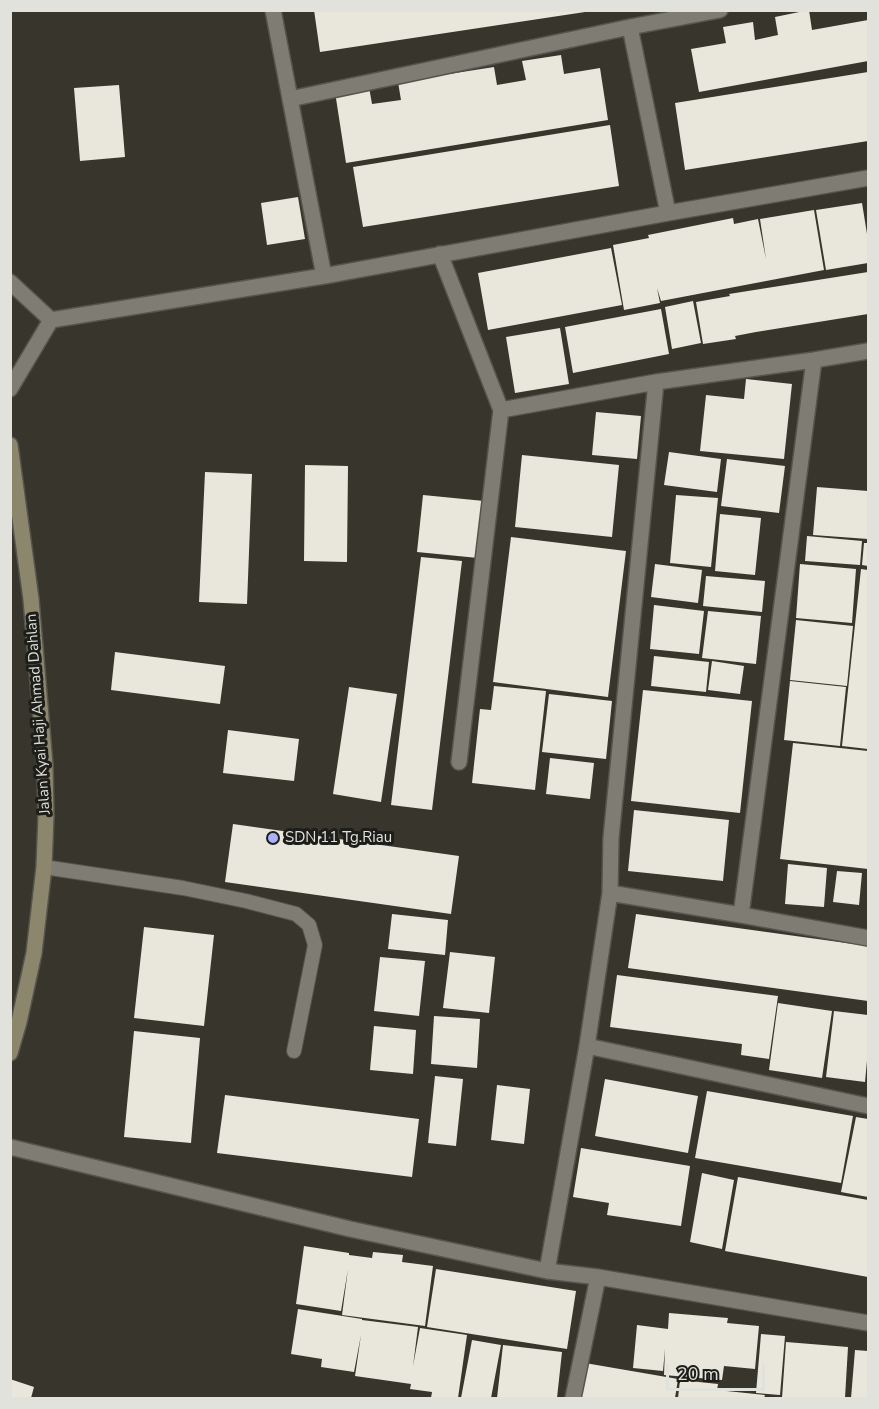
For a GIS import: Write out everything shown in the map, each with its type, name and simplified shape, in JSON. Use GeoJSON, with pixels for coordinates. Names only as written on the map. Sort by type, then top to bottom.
{"type":"FeatureCollection","features":[{"type":"Feature","properties":{"kind":"main road","name":"Jalan Kyai Haji Ahmad Dahlan"},"geometry":{"type":"LineString","coordinates":[[10,445],[31,599],[45,765],[46,816],[44,867],[34,953],[10,1053]]}},
{"type":"Feature","properties":{"kind":"street"},"geometry":{"type":"LineString","coordinates":[[273,10],[324,276]]}},
{"type":"Feature","properties":{"kind":"street"},"geometry":{"type":"LineString","coordinates":[[290,99],[720,10]]}},
{"type":"Feature","properties":{"kind":"street"},"geometry":{"type":"LineString","coordinates":[[630,27],[668,213]]}},
{"type":"Feature","properties":{"kind":"street"},"geometry":{"type":"LineString","coordinates":[[51,320],[324,276],[868,178]]}},
{"type":"Feature","properties":{"kind":"street"},"geometry":{"type":"LineString","coordinates":[[440,254],[501,410],[459,762]]}},
{"type":"Feature","properties":{"kind":"street"},"geometry":{"type":"LineString","coordinates":[[10,282],[51,320]]}},
{"type":"Feature","properties":{"kind":"street"},"geometry":{"type":"LineString","coordinates":[[10,389],[51,320]]}},
{"type":"Feature","properties":{"kind":"street"},"geometry":{"type":"LineString","coordinates":[[501,410],[656,382],[868,351]]}},
{"type":"Feature","properties":{"kind":"street"},"geometry":{"type":"LineString","coordinates":[[741,915],[814,360]]}},
{"type":"Feature","properties":{"kind":"street"},"geometry":{"type":"LineString","coordinates":[[547,1271],[587,1046],[610,893],[611,838],[656,382]]}},
{"type":"Feature","properties":{"kind":"street"},"geometry":{"type":"LineString","coordinates":[[610,893],[868,939]]}},
{"type":"Feature","properties":{"kind":"street"},"geometry":{"type":"LineString","coordinates":[[587,1046],[868,1106]]}},
{"type":"Feature","properties":{"kind":"street"},"geometry":{"type":"LineString","coordinates":[[10,1147],[350,1229],[547,1271],[598,1277],[868,1323]]}},
{"type":"Feature","properties":{"kind":"street"},"geometry":{"type":"LineString","coordinates":[[573,1398],[598,1277]]}},
{"type":"Feature","properties":{"kind":"lane"},"geometry":{"type":"LineString","coordinates":[[44,867],[183,888],[296,914],[309,925],[315,945],[294,1051]]}},
{"type":"Feature","properties":{"kind":"building"},"geometry":{"type":"Polygon","coordinates":[[[314,10],[584,10],[585,12],[320,52],[314,10]]]}},
{"type":"Feature","properties":{"kind":"building"},"geometry":{"type":"Polygon","coordinates":[[[809,10],[812,30],[868,20],[868,61],[699,92],[691,49],[726,43],[723,27],[753,22],[755,40],[778,35],[775,17],[809,10]]]}},
{"type":"Feature","properties":{"kind":"building"},"geometry":{"type":"Polygon","coordinates":[[[561,55],[564,74],[600,68],[608,120],[346,163],[335,92],[369,87],[372,104],[401,100],[398,82],[494,67],[497,85],[526,80],[522,61],[561,55]]]}},
{"type":"Feature","properties":{"kind":"building"},"geometry":{"type":"Polygon","coordinates":[[[868,72],[868,141],[685,170],[675,103],[868,72]]]}},
{"type":"Feature","properties":{"kind":"building"},"geometry":{"type":"Polygon","coordinates":[[[119,85],[125,157],[80,161],[74,88],[119,85]]]}},
{"type":"Feature","properties":{"kind":"building"},"geometry":{"type":"Polygon","coordinates":[[[610,125],[619,186],[363,227],[353,167],[610,125]]]}},
{"type":"Feature","properties":{"kind":"building"},"geometry":{"type":"Polygon","coordinates":[[[298,197],[305,239],[267,245],[261,203],[298,197]]]}},
{"type":"Feature","properties":{"kind":"building"},"geometry":{"type":"Polygon","coordinates":[[[862,203],[868,240],[868,263],[826,270],[816,210],[862,203]]]}},
{"type":"Feature","properties":{"kind":"building"},"geometry":{"type":"Polygon","coordinates":[[[814,210],[824,270],[661,301],[657,288],[660,303],[624,310],[613,245],[649,238],[648,235],[733,218],[734,224],[758,219],[766,259],[760,219],[814,210]]]}},
{"type":"Feature","properties":{"kind":"building"},"geometry":{"type":"Polygon","coordinates":[[[611,248],[622,305],[488,330],[478,273],[611,248]]]}},
{"type":"Feature","properties":{"kind":"building"},"geometry":{"type":"Polygon","coordinates":[[[868,272],[868,314],[756,332],[735,336],[736,339],[703,344],[696,302],[730,296],[729,294],[868,272]]]}},
{"type":"Feature","properties":{"kind":"building"},"geometry":{"type":"Polygon","coordinates":[[[693,301],[701,343],[672,349],[665,307],[693,301]]]}},
{"type":"Feature","properties":{"kind":"building"},"geometry":{"type":"Polygon","coordinates":[[[661,309],[669,354],[573,373],[565,327],[661,309]]]}},
{"type":"Feature","properties":{"kind":"building"},"geometry":{"type":"Polygon","coordinates":[[[560,328],[569,384],[515,393],[506,337],[560,328]]]}},
{"type":"Feature","properties":{"kind":"building"},"geometry":{"type":"Polygon","coordinates":[[[746,379],[792,384],[784,459],[700,451],[706,395],[744,399],[746,379]]]}},
{"type":"Feature","properties":{"kind":"building"},"geometry":{"type":"Polygon","coordinates":[[[596,412],[641,416],[637,459],[592,455],[596,412]]]}},
{"type":"Feature","properties":{"kind":"building"},"geometry":{"type":"Polygon","coordinates":[[[669,452],[721,459],[717,492],[664,485],[669,452]]]}},
{"type":"Feature","properties":{"kind":"building"},"geometry":{"type":"Polygon","coordinates":[[[522,455],[619,465],[612,537],[515,527],[522,455]]]}},
{"type":"Feature","properties":{"kind":"building"},"geometry":{"type":"Polygon","coordinates":[[[727,459],[785,466],[779,513],[721,506],[727,459]]]}},
{"type":"Feature","properties":{"kind":"building"},"geometry":{"type":"Polygon","coordinates":[[[305,465],[348,466],[347,562],[304,561],[305,465]]]}},
{"type":"Feature","properties":{"kind":"building"},"geometry":{"type":"Polygon","coordinates":[[[205,472],[252,474],[247,604],[199,602],[205,472]]]}},
{"type":"Feature","properties":{"kind":"building"},"geometry":{"type":"Polygon","coordinates":[[[817,487],[868,491],[868,539],[813,535],[817,487]]]}},
{"type":"Feature","properties":{"kind":"building"},"geometry":{"type":"Polygon","coordinates":[[[423,495],[484,501],[478,558],[417,552],[423,495]]]}},
{"type":"Feature","properties":{"kind":"building"},"geometry":{"type":"Polygon","coordinates":[[[676,495],[718,498],[711,567],[670,563],[676,495]]]}},
{"type":"Feature","properties":{"kind":"building"},"geometry":{"type":"Polygon","coordinates":[[[720,514],[761,518],[755,575],[715,571],[720,514]]]}},
{"type":"Feature","properties":{"kind":"building"},"geometry":{"type":"Polygon","coordinates":[[[807,536],[862,541],[860,565],[805,561],[807,536]]]}},
{"type":"Feature","properties":{"kind":"building"},"geometry":{"type":"Polygon","coordinates":[[[511,537],[626,551],[608,697],[493,682],[511,537]]]}},
{"type":"Feature","properties":{"kind":"building"},"geometry":{"type":"Polygon","coordinates":[[[864,543],[868,543],[868,566],[862,565],[864,543]]]}},
{"type":"Feature","properties":{"kind":"building"},"geometry":{"type":"Polygon","coordinates":[[[421,557],[462,561],[432,810],[391,805],[421,557]]]}},
{"type":"Feature","properties":{"kind":"building"},"geometry":{"type":"Polygon","coordinates":[[[655,564],[702,570],[698,603],[651,597],[655,564]]]}},
{"type":"Feature","properties":{"kind":"building"},"geometry":{"type":"Polygon","coordinates":[[[800,564],[856,569],[852,623],[796,618],[800,564]]]}},
{"type":"Feature","properties":{"kind":"building"},"geometry":{"type":"Polygon","coordinates":[[[861,569],[868,570],[868,749],[842,746],[861,569]]]}},
{"type":"Feature","properties":{"kind":"building"},"geometry":{"type":"Polygon","coordinates":[[[706,576],[765,581],[762,612],[703,606],[706,576]]]}},
{"type":"Feature","properties":{"kind":"building"},"geometry":{"type":"Polygon","coordinates":[[[654,605],[704,611],[699,654],[650,649],[654,605]]]}},
{"type":"Feature","properties":{"kind":"building"},"geometry":{"type":"Polygon","coordinates":[[[708,611],[761,616],[756,664],[702,658],[708,611]]]}},
{"type":"Feature","properties":{"kind":"building"},"geometry":{"type":"Polygon","coordinates":[[[796,620],[853,626],[847,686],[790,680],[796,620]]]}},
{"type":"Feature","properties":{"kind":"building"},"geometry":{"type":"Polygon","coordinates":[[[115,652],[225,666],[220,704],[111,690],[115,652]]]}},
{"type":"Feature","properties":{"kind":"building"},"geometry":{"type":"Polygon","coordinates":[[[654,656],[709,662],[706,692],[651,686],[654,656]]]}},
{"type":"Feature","properties":{"kind":"building"},"geometry":{"type":"Polygon","coordinates":[[[712,661],[744,666],[740,694],[708,690],[712,661]]]}},
{"type":"Feature","properties":{"kind":"building"},"geometry":{"type":"Polygon","coordinates":[[[790,681],[846,687],[840,746],[784,740],[790,681]]]}},
{"type":"Feature","properties":{"kind":"building"},"geometry":{"type":"Polygon","coordinates":[[[494,686],[546,691],[535,790],[472,783],[480,709],[491,710],[494,686]]]}},
{"type":"Feature","properties":{"kind":"building"},"geometry":{"type":"Polygon","coordinates":[[[349,687],[397,694],[381,802],[333,794],[349,687]]]}},
{"type":"Feature","properties":{"kind":"building"},"geometry":{"type":"Polygon","coordinates":[[[643,690],[752,701],[740,813],[631,801],[643,690]]]}},
{"type":"Feature","properties":{"kind":"building"},"geometry":{"type":"Polygon","coordinates":[[[549,694],[612,701],[606,759],[542,752],[549,694]]]}},
{"type":"Feature","properties":{"kind":"building"},"geometry":{"type":"Polygon","coordinates":[[[228,730],[299,739],[294,781],[223,773],[228,730]]]}},
{"type":"Feature","properties":{"kind":"building"},"geometry":{"type":"Polygon","coordinates":[[[793,743],[868,751],[868,869],[780,859],[793,743]]]}},
{"type":"Feature","properties":{"kind":"building"},"geometry":{"type":"Polygon","coordinates":[[[550,758],[594,763],[590,799],[546,794],[550,758]]]}},
{"type":"Feature","properties":{"kind":"building"},"geometry":{"type":"Polygon","coordinates":[[[634,810],[729,820],[723,881],[628,871],[634,810]]]}},
{"type":"Feature","properties":{"kind":"building"},"geometry":{"type":"Polygon","coordinates":[[[233,824],[459,856],[451,914],[225,882],[233,824]]]}},
{"type":"Feature","properties":{"kind":"building"},"geometry":{"type":"Polygon","coordinates":[[[788,864],[827,868],[824,907],[785,904],[788,864]]]}},
{"type":"Feature","properties":{"kind":"building"},"geometry":{"type":"Polygon","coordinates":[[[837,871],[862,873],[859,905],[833,902],[837,871]]]}},
{"type":"Feature","properties":{"kind":"building"},"geometry":{"type":"Polygon","coordinates":[[[392,914],[448,920],[445,955],[388,949],[392,914]]]}},
{"type":"Feature","properties":{"kind":"building"},"geometry":{"type":"Polygon","coordinates":[[[636,914],[868,946],[868,1001],[628,968],[636,914]]]}},
{"type":"Feature","properties":{"kind":"building"},"geometry":{"type":"Polygon","coordinates":[[[144,927],[214,935],[204,1026],[134,1018],[144,927]]]}},
{"type":"Feature","properties":{"kind":"building"},"geometry":{"type":"Polygon","coordinates":[[[450,952],[495,957],[489,1013],[443,1008],[450,952]]]}},
{"type":"Feature","properties":{"kind":"building"},"geometry":{"type":"Polygon","coordinates":[[[380,957],[425,961],[419,1016],[374,1011],[380,957]]]}},
{"type":"Feature","properties":{"kind":"building"},"geometry":{"type":"Polygon","coordinates":[[[617,975],[778,996],[769,1059],[741,1055],[742,1044],[610,1027],[617,975]]]}},
{"type":"Feature","properties":{"kind":"building"},"geometry":{"type":"Polygon","coordinates":[[[778,1003],[832,1011],[822,1078],[769,1070],[778,1003]]]}},
{"type":"Feature","properties":{"kind":"building"},"geometry":{"type":"Polygon","coordinates":[[[834,1011],[868,1015],[865,1082],[826,1077],[834,1011]]]}},
{"type":"Feature","properties":{"kind":"building"},"geometry":{"type":"Polygon","coordinates":[[[434,1016],[480,1019],[477,1068],[431,1064],[434,1016]]]}},
{"type":"Feature","properties":{"kind":"building"},"geometry":{"type":"Polygon","coordinates":[[[374,1026],[416,1030],[413,1074],[370,1070],[374,1026]]]}},
{"type":"Feature","properties":{"kind":"building"},"geometry":{"type":"Polygon","coordinates":[[[134,1031],[200,1038],[191,1143],[124,1137],[134,1031]]]}},
{"type":"Feature","properties":{"kind":"building"},"geometry":{"type":"Polygon","coordinates":[[[435,1076],[463,1079],[456,1146],[428,1143],[435,1076]]]}},
{"type":"Feature","properties":{"kind":"building"},"geometry":{"type":"Polygon","coordinates":[[[605,1079],[698,1096],[688,1153],[595,1136],[605,1079]]]}},
{"type":"Feature","properties":{"kind":"building"},"geometry":{"type":"Polygon","coordinates":[[[497,1085],[530,1089],[524,1144],[491,1140],[497,1085]]]}},
{"type":"Feature","properties":{"kind":"building"},"geometry":{"type":"Polygon","coordinates":[[[707,1091],[853,1116],[841,1183],[695,1158],[707,1091]]]}},
{"type":"Feature","properties":{"kind":"building"},"geometry":{"type":"Polygon","coordinates":[[[225,1095],[419,1119],[412,1177],[217,1153],[225,1095]]]}},
{"type":"Feature","properties":{"kind":"building"},"geometry":{"type":"Polygon","coordinates":[[[856,1117],[868,1119],[868,1197],[841,1192],[856,1117]]]}},
{"type":"Feature","properties":{"kind":"building"},"geometry":{"type":"Polygon","coordinates":[[[581,1148],[690,1166],[681,1226],[607,1215],[609,1203],[573,1197],[581,1148]]]}},
{"type":"Feature","properties":{"kind":"building"},"geometry":{"type":"Polygon","coordinates":[[[702,1173],[734,1180],[722,1249],[690,1242],[702,1173]]]}},
{"type":"Feature","properties":{"kind":"building"},"geometry":{"type":"Polygon","coordinates":[[[738,1177],[868,1200],[868,1277],[725,1251],[738,1177]]]}},
{"type":"Feature","properties":{"kind":"building"},"geometry":{"type":"Polygon","coordinates":[[[304,1246],[372,1258],[373,1252],[403,1255],[402,1262],[433,1266],[425,1326],[342,1315],[348,1269],[341,1311],[296,1304],[304,1246]]]}},
{"type":"Feature","properties":{"kind":"building"},"geometry":{"type":"Polygon","coordinates":[[[436,1269],[576,1291],[567,1349],[427,1327],[436,1269]]]}},
{"type":"Feature","properties":{"kind":"building"},"geometry":{"type":"Polygon","coordinates":[[[298,1309],[418,1327],[413,1366],[420,1328],[467,1335],[458,1398],[431,1398],[432,1392],[410,1389],[411,1384],[355,1376],[361,1335],[354,1372],[321,1367],[322,1359],[291,1354],[298,1309]]]}},
{"type":"Feature","properties":{"kind":"building"},"geometry":{"type":"Polygon","coordinates":[[[669,1313],[728,1318],[727,1323],[759,1326],[755,1369],[724,1366],[722,1380],[664,1375],[665,1349],[663,1371],[633,1368],[637,1325],[668,1329],[669,1313]]]}},
{"type":"Feature","properties":{"kind":"building"},"geometry":{"type":"Polygon","coordinates":[[[761,1334],[785,1336],[780,1395],[756,1393],[761,1334]]]}},
{"type":"Feature","properties":{"kind":"building"},"geometry":{"type":"Polygon","coordinates":[[[472,1340],[501,1345],[491,1398],[461,1398],[472,1340]]]}},
{"type":"Feature","properties":{"kind":"building"},"geometry":{"type":"Polygon","coordinates":[[[786,1342],[848,1347],[845,1398],[782,1398],[786,1342]]]}},
{"type":"Feature","properties":{"kind":"building"},"geometry":{"type":"Polygon","coordinates":[[[503,1345],[562,1352],[557,1398],[497,1398],[503,1345]]]}},
{"type":"Feature","properties":{"kind":"building"},"geometry":{"type":"Polygon","coordinates":[[[855,1350],[868,1351],[868,1398],[851,1398],[855,1350]]]}},
{"type":"Feature","properties":{"kind":"building"},"geometry":{"type":"Polygon","coordinates":[[[585,1363],[678,1379],[675,1398],[579,1398],[585,1363]]]}},
{"type":"Feature","properties":{"kind":"building"},"geometry":{"type":"Polygon","coordinates":[[[10,1379],[34,1387],[31,1398],[10,1398],[10,1379]]]}},
{"type":"Feature","properties":{"kind":"building"},"geometry":{"type":"Polygon","coordinates":[[[680,1380],[718,1384],[717,1390],[765,1395],[764,1398],[678,1398],[680,1380]]]}},
{"type":"Feature","properties":{"kind":"place","name":"SDN 11 Tg.Riau"},"geometry":{"type":"Point","coordinates":[273,838]}}]}
